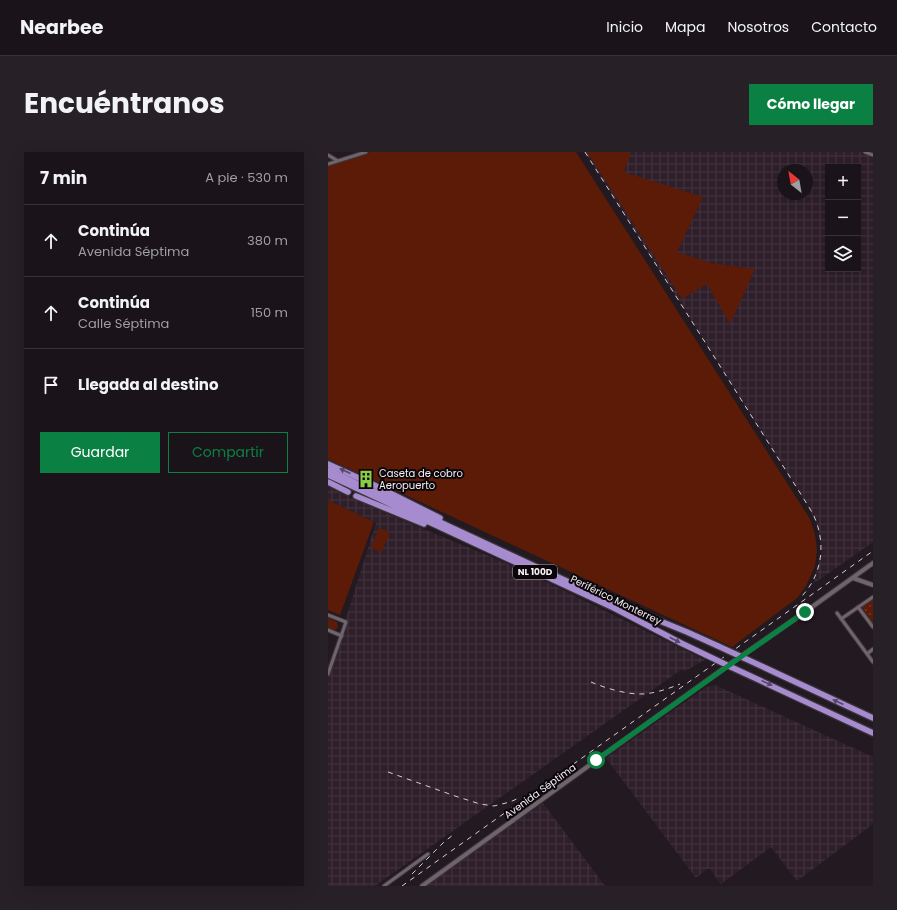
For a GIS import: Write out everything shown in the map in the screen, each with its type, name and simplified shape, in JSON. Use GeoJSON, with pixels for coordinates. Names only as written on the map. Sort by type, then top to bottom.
{"type":"FeatureCollection","features":[{"type":"Feature","properties":{"kind":"highway"},"geometry":{"type":"LineString","coordinates":[[328,464],[361,479]]}},
{"type":"Feature","properties":{"kind":"highway","name":"Periférico Monterrey"},"geometry":{"type":"LineString","coordinates":[[328,470],[618,610],[681,643],[873,733]]}},
{"type":"Feature","properties":{"kind":"highway","name":"Periférico Monterrey"},"geometry":{"type":"LineString","coordinates":[[328,475],[601,597],[744,656],[873,718]]}},
{"type":"Feature","properties":{"kind":"highway"},"geometry":{"type":"LineString","coordinates":[[328,482],[348,492]]}},
{"type":"Feature","properties":{"kind":"highway"},"geometry":{"type":"LineString","coordinates":[[370,483],[449,524],[455,532]]}},
{"type":"Feature","properties":{"kind":"highway"},"geometry":{"type":"LineString","coordinates":[[356,496],[434,528],[446,532],[455,532]]}},
{"type":"Feature","properties":{"kind":"street"},"geometry":{"type":"LineString","coordinates":[[328,164],[366,152]]}},
{"type":"Feature","properties":{"kind":"street"},"geometry":{"type":"LineString","coordinates":[[865,152],[873,155]]}},
{"type":"Feature","properties":{"kind":"street"},"geometry":{"type":"LineString","coordinates":[[328,155],[338,161]]}},
{"type":"Feature","properties":{"kind":"street","name":"Avenida Séptima"},"geometry":{"type":"LineString","coordinates":[[422,886],[873,563]]}},
{"type":"Feature","properties":{"kind":"street"},"geometry":{"type":"LineString","coordinates":[[853,578],[872,583]]}},
{"type":"Feature","properties":{"kind":"street"},"geometry":{"type":"LineString","coordinates":[[841,619],[873,597]]}},
{"type":"Feature","properties":{"kind":"street"},"geometry":{"type":"LineString","coordinates":[[858,607],[873,627]]}},
{"type":"Feature","properties":{"kind":"street"},"geometry":{"type":"LineString","coordinates":[[837,613],[873,662]]}},
{"type":"Feature","properties":{"kind":"street"},"geometry":{"type":"LineString","coordinates":[[328,615],[346,622],[328,674]]}},
{"type":"Feature","properties":{"kind":"street"},"geometry":{"type":"LineString","coordinates":[[328,630],[342,636]]}},
{"type":"Feature","properties":{"kind":"street"},"geometry":{"type":"LineString","coordinates":[[867,654],[873,649]]}},
{"type":"Feature","properties":{"kind":"street"},"geometry":{"type":"LineString","coordinates":[[384,886],[428,854]]}},
{"type":"Feature","properties":{"kind":"shaded area"},"geometry":{"type":"Polygon","coordinates":[[[371,152],[576,152],[810,519],[815,534],[817,550],[815,566],[806,586],[797,598],[732,647],[328,459],[328,165],[371,152]]]}},
{"type":"Feature","properties":{"kind":"shaded area"},"geometry":{"type":"Polygon","coordinates":[[[585,152],[873,152],[873,542],[813,584],[822,550],[818,527],[807,504],[585,152]]]}},
{"type":"Feature","properties":{"kind":"shaded area"},"geometry":{"type":"Polygon","coordinates":[[[587,152],[631,152],[624,172],[703,197],[677,252],[711,263],[755,269],[730,324],[707,284],[682,299],[587,152]]]}},
{"type":"Feature","properties":{"kind":"shaded area"},"geometry":{"type":"Polygon","coordinates":[[[328,487],[390,515],[520,569],[705,660],[685,671],[682,669],[375,886],[328,886],[328,675],[376,523],[328,500],[328,487]]]}},
{"type":"Feature","properties":{"kind":"shaded area"},"geometry":{"type":"Polygon","coordinates":[[[328,500],[374,522],[340,615],[328,610],[328,500]]]}},
{"type":"Feature","properties":{"kind":"shaded area"},"geometry":{"type":"Polygon","coordinates":[[[379,528],[390,532],[382,552],[371,548],[379,528]]]}},
{"type":"Feature","properties":{"kind":"shaded area"},"geometry":{"type":"Polygon","coordinates":[[[873,599],[873,623],[861,607],[873,599]]]}},
{"type":"Feature","properties":{"kind":"shaded area"},"geometry":{"type":"Polygon","coordinates":[[[328,618],[337,622],[337,629],[334,630],[328,627],[328,618]]]}},
{"type":"Feature","properties":{"kind":"shaded area"},"geometry":{"type":"Polygon","coordinates":[[[715,685],[873,757],[873,824],[797,881],[771,847],[721,884],[709,868],[696,878],[606,758],[706,687],[715,685]]]}},
{"type":"Feature","properties":{"kind":"shaded area"},"geometry":{"type":"Polygon","coordinates":[[[543,803],[605,886],[425,886],[543,803]]]}},
{"type":"Feature","properties":{"kind":"railway"},"geometry":{"type":"LineString","coordinates":[[585,152],[807,504],[816,521],[821,542],[820,562],[812,582],[799,599]]}},
{"type":"Feature","properties":{"kind":"railway"},"geometry":{"type":"LineString","coordinates":[[402,886],[873,551]]}},
{"type":"Feature","properties":{"kind":"railway"},"geometry":{"type":"LineString","coordinates":[[591,682],[615,690],[640,694],[660,691],[680,684]]}},
{"type":"Feature","properties":{"kind":"railway"},"geometry":{"type":"LineString","coordinates":[[388,772],[480,804],[494,806],[519,798]]}},
{"type":"Feature","properties":{"kind":"railway"},"geometry":{"type":"LineString","coordinates":[[412,874],[453,835]]}},
{"type":"Feature","properties":{"kind":"place","name":"Caseta de cobro Aeropuerto"},"geometry":{"type":"Point","coordinates":[366,479]}},
{"type":"Feature","properties":{"kind":"route"},"geometry":{"type":"LineString","coordinates":[[596,760],[805,612]]}}]}
